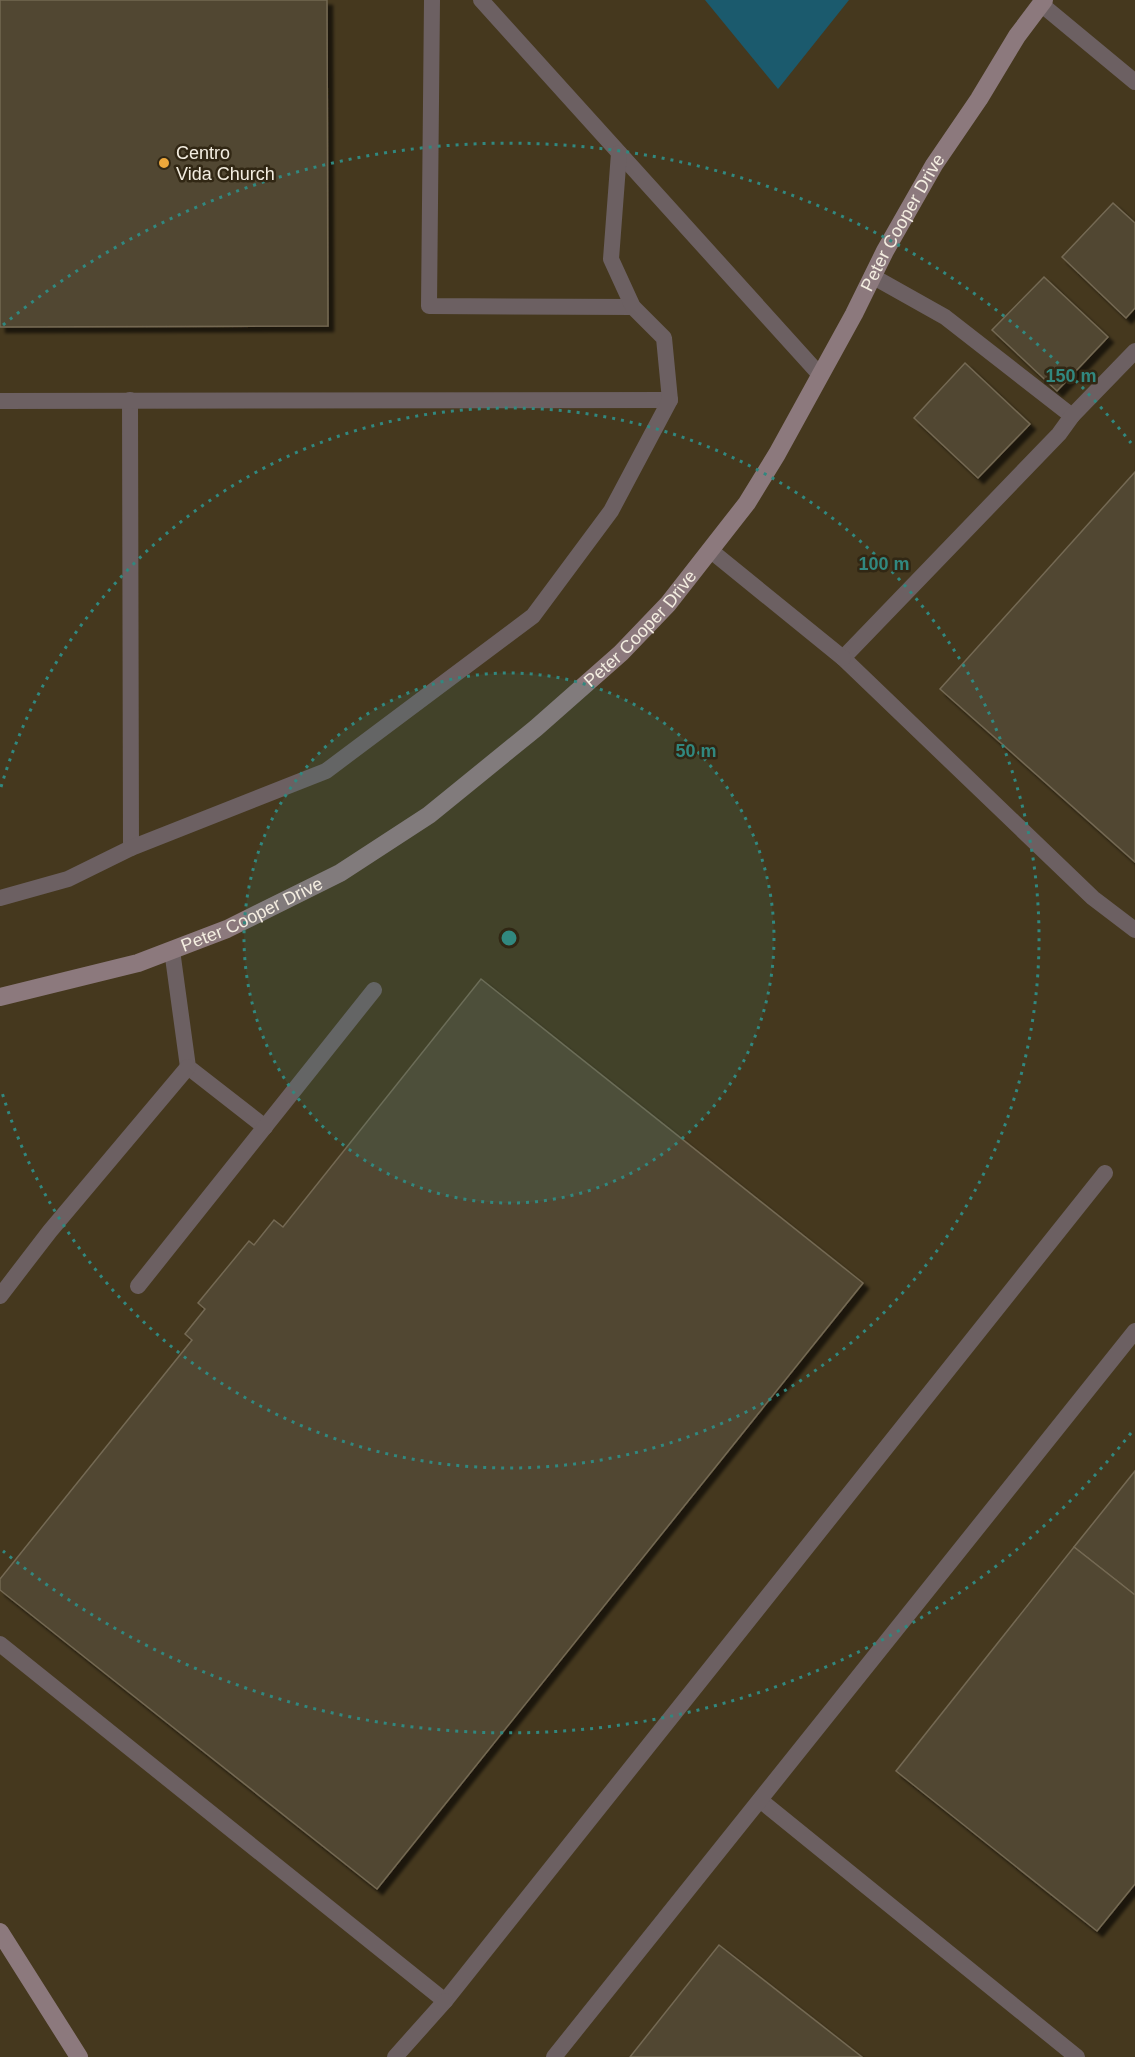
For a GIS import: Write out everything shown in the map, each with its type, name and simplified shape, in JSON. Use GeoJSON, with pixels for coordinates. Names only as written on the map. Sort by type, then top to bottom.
{"type":"FeatureCollection","features":[{"type":"Feature","properties":{"kind":"street","name":"Peter Cooper Drive"},"geometry":{"type":"LineString","coordinates":[[0,998],[138,963],[227,929],[340,873],[429,815],[536,728],[621,653],[668,604],[747,503],[777,454],[934,165],[979,99],[1017,36],[1042,2]]}},
{"type":"Feature","properties":{"kind":"street"},"geometry":{"type":"LineString","coordinates":[[0,1932],[78,2057]]}},
{"type":"Feature","properties":{"kind":"lane"},"geometry":{"type":"LineString","coordinates":[[432,0],[429,306],[633,307]]}},
{"type":"Feature","properties":{"kind":"lane"},"geometry":{"type":"LineString","coordinates":[[481,0],[820,375]]}},
{"type":"Feature","properties":{"kind":"lane"},"geometry":{"type":"LineString","coordinates":[[1042,2],[1135,82]]}},
{"type":"Feature","properties":{"kind":"lane"},"geometry":{"type":"LineString","coordinates":[[0,898],[68,879],[131,848],[326,771],[533,616],[611,511],[670,400],[664,338],[633,307],[610,259],[619,153]]}},
{"type":"Feature","properties":{"kind":"lane"},"geometry":{"type":"LineString","coordinates":[[872,276],[945,317],[1072,416]]}},
{"type":"Feature","properties":{"kind":"lane"},"geometry":{"type":"LineString","coordinates":[[843,658],[1059,434],[1072,416],[1135,351]]}},
{"type":"Feature","properties":{"kind":"lane"},"geometry":{"type":"LineString","coordinates":[[130,400],[131,848]]}},
{"type":"Feature","properties":{"kind":"lane"},"geometry":{"type":"LineString","coordinates":[[0,401],[670,400]]}},
{"type":"Feature","properties":{"kind":"lane"},"geometry":{"type":"LineString","coordinates":[[710,550],[843,658],[1093,898],[1135,930]]}},
{"type":"Feature","properties":{"kind":"lane"},"geometry":{"type":"LineString","coordinates":[[172,950],[188,1066],[265,1127]]}},
{"type":"Feature","properties":{"kind":"lane"},"geometry":{"type":"LineString","coordinates":[[138,1286],[374,990]]}},
{"type":"Feature","properties":{"kind":"lane"},"geometry":{"type":"LineString","coordinates":[[0,1296],[50,1231],[188,1066]]}},
{"type":"Feature","properties":{"kind":"lane"},"geometry":{"type":"LineString","coordinates":[[395,2057],[445,2001],[1105,1173]]}},
{"type":"Feature","properties":{"kind":"lane"},"geometry":{"type":"LineString","coordinates":[[554,2057],[1135,1331]]}},
{"type":"Feature","properties":{"kind":"lane"},"geometry":{"type":"LineString","coordinates":[[0,1644],[445,2001]]}},
{"type":"Feature","properties":{"kind":"lane"},"geometry":{"type":"LineString","coordinates":[[760,1800],[1077,2057]]}},
{"type":"Feature","properties":{"kind":"shaded area"},"geometry":{"type":"Polygon","coordinates":[[[0,0],[1135,0],[1135,2057],[0,2057],[0,0]]]}},
{"type":"Feature","properties":{"kind":"water"},"geometry":{"type":"Polygon","coordinates":[[[705,0],[849,0],[778,89],[705,0]]]}},
{"type":"Feature","properties":{"kind":"building","name":"Centro Vida Church"},"geometry":{"type":"Polygon","coordinates":[[[0,0],[327,0],[328,326],[0,327],[0,0]]]}},
{"type":"Feature","properties":{"kind":"building"},"geometry":{"type":"Polygon","coordinates":[[[1113,203],[1135,223],[1135,308],[1126,318],[1062,257],[1113,203]]]}},
{"type":"Feature","properties":{"kind":"building"},"geometry":{"type":"Polygon","coordinates":[[[1044,277],[1108,337],[1057,391],[992,330],[1044,277]]]}},
{"type":"Feature","properties":{"kind":"building"},"geometry":{"type":"Polygon","coordinates":[[[965,363],[1030,424],[978,478],[914,418],[965,363]]]}},
{"type":"Feature","properties":{"kind":"building"},"geometry":{"type":"Polygon","coordinates":[[[1135,472],[1135,862],[940,689],[1135,472]]]}},
{"type":"Feature","properties":{"kind":"building"},"geometry":{"type":"Polygon","coordinates":[[[481,979],[863,1283],[377,1889],[0,1590],[0,1579],[192,1340],[185,1334],[205,1309],[198,1303],[249,1241],[254,1245],[274,1220],[283,1227],[481,979]]]}},
{"type":"Feature","properties":{"kind":"building"},"geometry":{"type":"Polygon","coordinates":[[[1135,1471],[1135,1595],[1074,1547],[1135,1471]]]}},
{"type":"Feature","properties":{"kind":"building"},"geometry":{"type":"Polygon","coordinates":[[[1074,1547],[1135,1595],[1135,1884],[1097,1931],[896,1771],[1074,1547]]]}},
{"type":"Feature","properties":{"kind":"building"},"geometry":{"type":"Polygon","coordinates":[[[719,1945],[862,2057],[630,2057],[719,1945]]]}},
{"type":"Feature","properties":{"kind":"place","name":"Centro Vida Church"},"geometry":{"type":"Point","coordinates":[164,163]}}]}
